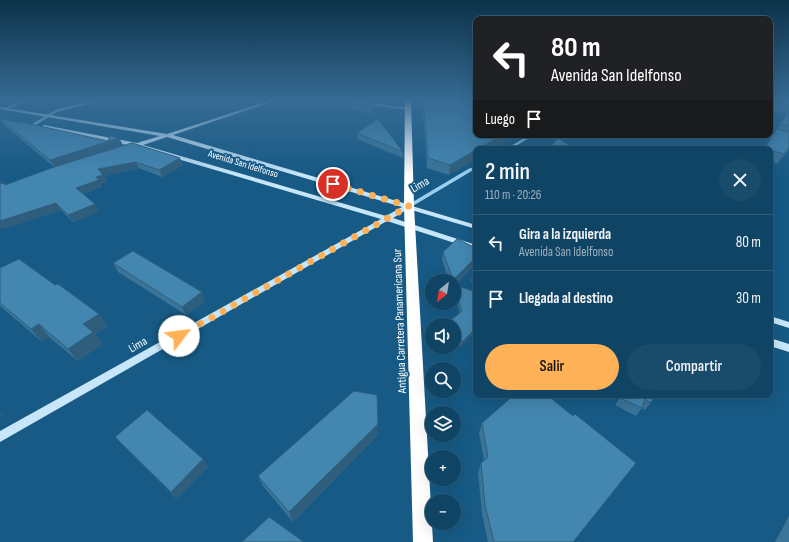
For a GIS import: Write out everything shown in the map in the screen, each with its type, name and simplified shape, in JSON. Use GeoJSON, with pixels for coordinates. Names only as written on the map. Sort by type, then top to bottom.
{"type":"FeatureCollection","features":[{"type":"Feature","properties":{"kind":"highway","name":"Antigua Carretera Panamericana Sur"},"geometry":{"type":"LineString","coordinates":[[408,124],[409,206],[423,542]]}},
{"type":"Feature","properties":{"kind":"street","name":"Avenida San Idelfonso"},"geometry":{"type":"LineString","coordinates":[[31,124],[138,144],[385,218],[473,247]]}},
{"type":"Feature","properties":{"kind":"street","name":"Avenida San Idelfonso"},"geometry":{"type":"LineString","coordinates":[[100,124],[166,135],[473,226]]}},
{"type":"Feature","properties":{"kind":"street"},"geometry":{"type":"LineString","coordinates":[[123,149],[200,124]]}},
{"type":"Feature","properties":{"kind":"street"},"geometry":{"type":"LineString","coordinates":[[513,146],[527,138]]}},
{"type":"Feature","properties":{"kind":"street","name":"Lima"},"geometry":{"type":"LineString","coordinates":[[0,437],[473,169]]}},
{"type":"Feature","properties":{"kind":"street"},"geometry":{"type":"LineString","coordinates":[[773,320],[789,325]]}},
{"type":"Feature","properties":{"kind":"street"},"geometry":{"type":"LineString","coordinates":[[773,343],[789,348]]}},
{"type":"Feature","properties":{"kind":"building"},"geometry":{"type":"Polygon","coordinates":[[[6,124],[31,124],[108,141],[110,136],[119,138],[50,160],[6,124]]]}},
{"type":"Feature","properties":{"kind":"building"},"geometry":{"type":"Polygon","coordinates":[[[370,124],[382,124],[403,152],[357,133],[370,124]]]}},
{"type":"Feature","properties":{"kind":"building"},"geometry":{"type":"Polygon","coordinates":[[[425,124],[473,124],[473,138],[497,138],[483,146],[473,146],[473,152],[450,165],[428,158],[425,124]]]}},
{"type":"Feature","properties":{"kind":"building"},"geometry":{"type":"Polygon","coordinates":[[[777,129],[789,132],[789,148],[784,154],[773,151],[773,146],[766,146],[771,138],[773,138],[777,129]]]}},
{"type":"Feature","properties":{"kind":"building"},"geometry":{"type":"Polygon","coordinates":[[[558,138],[570,146],[551,146],[558,138]]]}},
{"type":"Feature","properties":{"kind":"building"},"geometry":{"type":"Polygon","coordinates":[[[132,143],[180,158],[159,170],[136,162],[98,169],[103,175],[96,177],[99,180],[76,188],[95,204],[68,215],[56,203],[0,221],[0,184],[4,183],[5,185],[57,166],[132,143]]]}},
{"type":"Feature","properties":{"kind":"building"},"geometry":{"type":"Polygon","coordinates":[[[457,239],[473,247],[473,260],[459,274],[451,274],[443,252],[457,239]]]}},
{"type":"Feature","properties":{"kind":"building"},"geometry":{"type":"Polygon","coordinates":[[[133,251],[202,292],[182,307],[113,263],[133,251]]]}},
{"type":"Feature","properties":{"kind":"building"},"geometry":{"type":"Polygon","coordinates":[[[19,259],[55,285],[58,284],[99,314],[83,324],[93,332],[68,349],[39,324],[31,329],[0,303],[0,268],[19,259]]]}},
{"type":"Feature","properties":{"kind":"building"},"geometry":{"type":"Polygon","coordinates":[[[461,287],[473,291],[473,331],[462,342],[461,318],[454,318],[462,311],[461,287]]]}},
{"type":"Feature","properties":{"kind":"building"},"geometry":{"type":"Polygon","coordinates":[[[354,391],[377,395],[378,424],[289,512],[258,476],[354,391]]]}},
{"type":"Feature","properties":{"kind":"building"},"geometry":{"type":"Polygon","coordinates":[[[511,398],[551,398],[573,416],[575,414],[636,463],[573,542],[494,542],[485,505],[481,463],[488,457],[482,423],[511,398]]]}},
{"type":"Feature","properties":{"kind":"building"},"geometry":{"type":"Polygon","coordinates":[[[620,398],[654,398],[650,403],[645,399],[642,408],[620,398]]]}},
{"type":"Feature","properties":{"kind":"building"},"geometry":{"type":"Polygon","coordinates":[[[147,410],[203,459],[171,492],[115,437],[147,410]]]}},
{"type":"Feature","properties":{"kind":"building"},"geometry":{"type":"Polygon","coordinates":[[[269,517],[304,542],[242,542],[269,517]]]}},
{"type":"Feature","properties":{"kind":"route"},"geometry":{"type":"LineString","coordinates":[[179,336],[385,218],[409,206],[333,184]]}}]}
